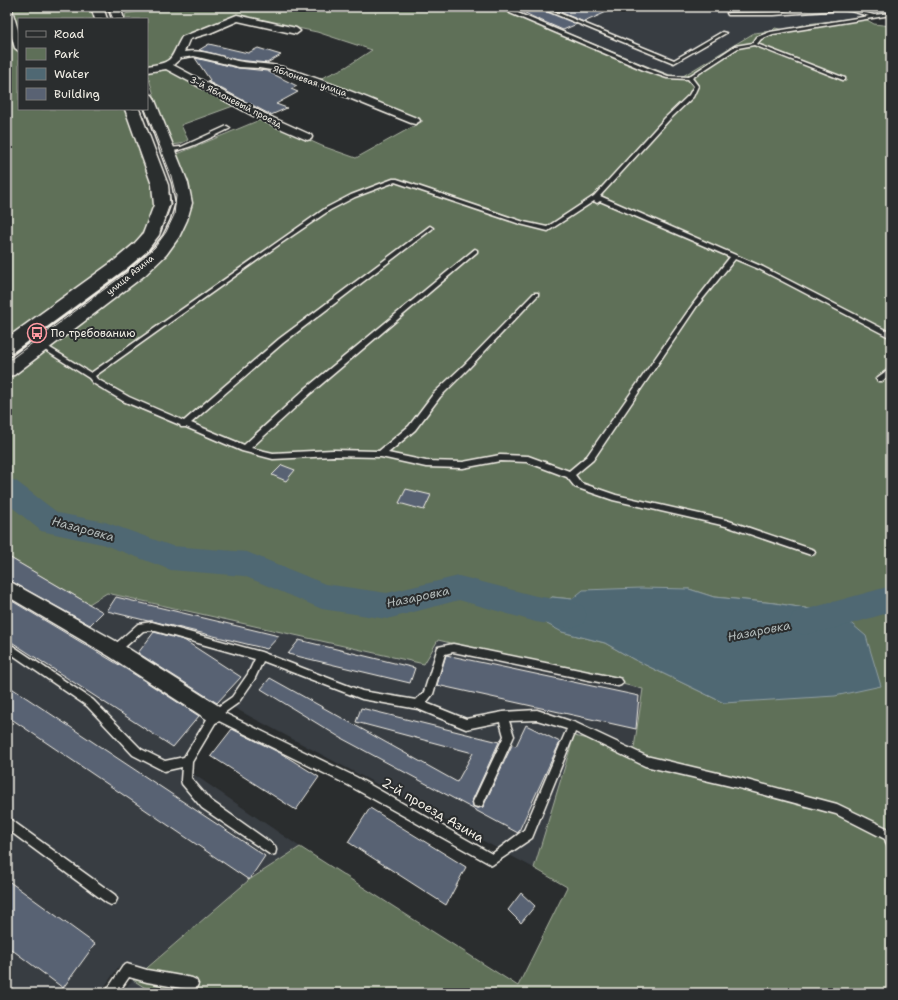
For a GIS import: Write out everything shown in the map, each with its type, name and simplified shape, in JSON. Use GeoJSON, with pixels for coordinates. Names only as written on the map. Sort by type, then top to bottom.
{"type":"FeatureCollection","features":[{"type":"Feature","properties":{"kind":"street"},"geometry":{"type":"LineString","coordinates":[[7,7],[18,45]]}},
{"type":"Feature","properties":{"kind":"street"},"geometry":{"type":"LineString","coordinates":[[98,7],[101,18]]}},
{"type":"Feature","properties":{"kind":"street"},"geometry":{"type":"LineString","coordinates":[[114,7],[118,18]]}},
{"type":"Feature","properties":{"kind":"street"},"geometry":{"type":"LineString","coordinates":[[148,69],[167,66],[178,56],[185,39],[190,36],[237,18],[296,30]]}},
{"type":"Feature","properties":{"kind":"street","name":"Яблоневая улица"},"geometry":{"type":"LineString","coordinates":[[178,56],[194,53],[239,64],[260,65],[279,69],[315,81],[415,121]]}},
{"type":"Feature","properties":{"kind":"street","name":"3-й Яблоневый проезд"},"geometry":{"type":"LineString","coordinates":[[167,66],[263,117],[307,137]]}},
{"type":"Feature","properties":{"kind":"street","name":"улица Азина"},"geometry":{"type":"LineString","coordinates":[[7,370],[138,271],[160,251],[171,237],[179,220],[184,204],[180,183],[148,101]]}},
{"type":"Feature","properties":{"kind":"street","name":"улица Азина"},"geometry":{"type":"LineString","coordinates":[[7,348],[121,264],[140,248],[151,235],[162,205],[160,185],[132,110]]}},
{"type":"Feature","properties":{"kind":"street"},"geometry":{"type":"LineString","coordinates":[[7,587],[115,650],[215,714]]}},
{"type":"Feature","properties":{"kind":"lane"},"geometry":{"type":"LineString","coordinates":[[509,7],[511,12],[667,77],[689,78],[737,47],[754,44],[843,79]]}},
{"type":"Feature","properties":{"kind":"lane"},"geometry":{"type":"LineString","coordinates":[[540,7],[674,62],[724,33]]}},
{"type":"Feature","properties":{"kind":"lane"},"geometry":{"type":"LineString","coordinates":[[728,14],[781,13],[843,8],[875,17]]}},
{"type":"Feature","properties":{"kind":"lane"},"geometry":{"type":"LineString","coordinates":[[754,44],[759,38],[772,33],[891,14]]}},
{"type":"Feature","properties":{"kind":"lane"},"geometry":{"type":"LineString","coordinates":[[91,376],[278,243],[328,210],[353,196],[395,180],[522,223],[548,229],[597,199],[667,119],[691,96],[696,86],[689,78]]}},
{"type":"Feature","properties":{"kind":"lane"},"geometry":{"type":"LineString","coordinates":[[166,150],[182,148],[227,128]]}},
{"type":"Feature","properties":{"kind":"lane"},"geometry":{"type":"LineString","coordinates":[[597,199],[761,268],[891,336]]}},
{"type":"Feature","properties":{"kind":"lane"},"geometry":{"type":"LineString","coordinates":[[184,425],[281,341],[430,228]]}},
{"type":"Feature","properties":{"kind":"lane"},"geometry":{"type":"LineString","coordinates":[[245,449],[308,391],[475,251]]}},
{"type":"Feature","properties":{"kind":"lane"},"geometry":{"type":"LineString","coordinates":[[570,475],[590,458],[695,305],[734,256]]}},
{"type":"Feature","properties":{"kind":"lane"},"geometry":{"type":"LineString","coordinates":[[381,454],[412,428],[437,395],[536,294]]}},
{"type":"Feature","properties":{"kind":"lane"},"geometry":{"type":"LineString","coordinates":[[40,345],[91,376],[94,381],[126,399],[184,425],[245,449],[273,456],[333,453],[381,454],[426,464],[463,465],[500,458],[528,459],[570,475],[578,485],[616,498],[726,523],[811,552]]}},
{"type":"Feature","properties":{"kind":"lane"},"geometry":{"type":"LineString","coordinates":[[880,379],[891,371]]}},
{"type":"Feature","properties":{"kind":"lane"},"geometry":{"type":"LineString","coordinates":[[115,650],[141,627],[152,626],[261,656],[362,695],[418,705],[466,724],[503,717],[537,715],[572,726],[645,761],[739,783],[837,809],[889,835],[891,841]]}},
{"type":"Feature","properties":{"kind":"lane"},"geometry":{"type":"LineString","coordinates":[[7,646],[90,703],[137,752],[164,766],[187,760]]}},
{"type":"Feature","properties":{"kind":"lane"},"geometry":{"type":"LineString","coordinates":[[418,705],[428,694],[440,650],[453,648],[618,682]]}},
{"type":"Feature","properties":{"kind":"lane"},"geometry":{"type":"LineString","coordinates":[[261,656],[251,677],[235,700],[215,714],[187,760],[186,780],[206,804],[271,850]]}},
{"type":"Feature","properties":{"kind":"lane","name":"2-й проезд Азина"},"geometry":{"type":"LineString","coordinates":[[215,714],[352,780],[492,860],[528,834],[572,726]]}},
{"type":"Feature","properties":{"kind":"lane"},"geometry":{"type":"LineString","coordinates":[[478,802],[509,736],[503,717]]}},
{"type":"Feature","properties":{"kind":"lane"},"geometry":{"type":"LineString","coordinates":[[9,826],[111,899]]}},
{"type":"Feature","properties":{"kind":"lane"},"geometry":{"type":"LineString","coordinates":[[111,993],[127,970],[147,976],[192,984]]}},
{"type":"Feature","properties":{"kind":"shaded area"},"geometry":{"type":"Polygon","coordinates":[[[511,7],[891,7],[891,12],[807,24],[785,30],[754,33],[683,76],[670,75],[654,69],[512,10],[511,7]]]}},
{"type":"Feature","properties":{"kind":"shaded area"},"geometry":{"type":"Polygon","coordinates":[[[7,556],[89,604],[107,593],[437,640],[643,689],[634,748],[574,736],[534,868],[227,704],[177,763],[300,847],[249,880],[133,979],[153,993],[120,993],[133,980],[119,966],[100,993],[7,993],[7,556]]]}},
{"type":"Feature","properties":{"kind":"green space"},"geometry":{"type":"Polygon","coordinates":[[[7,7],[92,7],[95,18],[18,18],[18,110],[125,110],[156,188],[155,206],[149,221],[134,246],[7,343],[7,54],[9,54],[7,43],[7,7]]]}},
{"type":"Feature","properties":{"kind":"green space"},"geometry":{"type":"Polygon","coordinates":[[[158,7],[504,7],[654,69],[670,75],[683,76],[754,33],[772,31],[775,28],[785,30],[807,24],[862,17],[874,24],[891,26],[891,993],[153,993],[133,980],[249,880],[300,847],[518,986],[567,887],[534,868],[574,736],[634,748],[643,689],[438,640],[424,664],[107,593],[89,604],[7,556],[7,378],[143,273],[177,236],[175,155],[262,119],[322,146],[356,158],[423,121],[317,80],[346,67],[372,50],[317,32],[239,16],[204,30],[188,34],[182,39],[174,57],[163,64],[148,67],[148,18],[126,18],[125,14],[158,7]],[[689,589],[572,599],[552,597],[562,632],[605,643],[633,659],[724,703],[776,698],[840,614],[775,603],[714,597],[689,589]]]}},
{"type":"Feature","properties":{"kind":"green space"},"geometry":{"type":"Polygon","coordinates":[[[166,69],[236,105],[181,125],[188,140],[180,144],[170,145],[148,76],[148,72],[151,70],[166,69]]]}},
{"type":"Feature","properties":{"kind":"water"},"geometry":{"type":"Polygon","coordinates":[[[641,588],[689,589],[714,597],[775,603],[840,614],[866,636],[881,686],[835,696],[724,703],[633,659],[605,643],[562,632],[547,624],[536,609],[552,597],[572,599],[583,590],[641,588]]]}},
{"type":"Feature","properties":{"kind":"building"},"geometry":{"type":"Polygon","coordinates":[[[514,7],[537,7],[577,24],[563,30],[514,7]]]}},
{"type":"Feature","properties":{"kind":"building"},"geometry":{"type":"Polygon","coordinates":[[[548,7],[618,7],[584,22],[548,7]]]}},
{"type":"Feature","properties":{"kind":"building"},"geometry":{"type":"Polygon","coordinates":[[[209,44],[248,53],[258,48],[281,55],[267,63],[237,60],[199,50],[209,44]]]}},
{"type":"Feature","properties":{"kind":"building"},"geometry":{"type":"Polygon","coordinates":[[[195,58],[239,68],[267,71],[297,86],[291,89],[298,92],[276,104],[287,108],[271,115],[207,81],[210,80],[195,58]]]}},
{"type":"Feature","properties":{"kind":"building"},"geometry":{"type":"Polygon","coordinates":[[[282,465],[295,470],[286,481],[272,475],[282,465]]]}},
{"type":"Feature","properties":{"kind":"building"},"geometry":{"type":"Polygon","coordinates":[[[406,489],[431,495],[424,510],[399,503],[406,489]]]}},
{"type":"Feature","properties":{"kind":"building"},"geometry":{"type":"Polygon","coordinates":[[[7,556],[103,612],[90,625],[7,579],[7,556]]]}},
{"type":"Feature","properties":{"kind":"building"},"geometry":{"type":"Polygon","coordinates":[[[116,597],[279,636],[267,649],[107,611],[116,597]]]}},
{"type":"Feature","properties":{"kind":"building"},"geometry":{"type":"Polygon","coordinates":[[[7,598],[126,669],[199,716],[173,747],[7,639],[7,598]]]}},
{"type":"Feature","properties":{"kind":"building"},"geometry":{"type":"Polygon","coordinates":[[[154,632],[184,640],[241,677],[217,703],[138,653],[154,632]]]}},
{"type":"Feature","properties":{"kind":"building"},"geometry":{"type":"Polygon","coordinates":[[[299,640],[415,668],[410,683],[288,654],[299,640]]]}},
{"type":"Feature","properties":{"kind":"building"},"geometry":{"type":"Polygon","coordinates":[[[446,655],[639,696],[636,729],[437,685],[446,655]]]}},
{"type":"Feature","properties":{"kind":"building"},"geometry":{"type":"Polygon","coordinates":[[[270,678],[457,782],[473,753],[356,722],[361,708],[499,742],[472,801],[473,806],[478,808],[483,807],[512,745],[516,746],[526,725],[560,742],[518,833],[341,738],[261,689],[270,678]]]}},
{"type":"Feature","properties":{"kind":"building"},"geometry":{"type":"Polygon","coordinates":[[[7,685],[265,856],[249,880],[7,716],[7,685]]]}},
{"type":"Feature","properties":{"kind":"building"},"geometry":{"type":"Polygon","coordinates":[[[232,729],[282,754],[319,777],[296,810],[211,756],[232,729]]]}},
{"type":"Feature","properties":{"kind":"building"},"geometry":{"type":"Polygon","coordinates":[[[370,808],[466,867],[446,905],[348,842],[370,808]]]}},
{"type":"Feature","properties":{"kind":"building"},"geometry":{"type":"Polygon","coordinates":[[[7,880],[95,944],[63,988],[7,946],[7,880]]]}},
{"type":"Feature","properties":{"kind":"building"},"geometry":{"type":"Polygon","coordinates":[[[521,893],[535,906],[521,923],[508,910],[521,893]]]}},
{"type":"Feature","properties":{"kind":"waterway","name":"Назаровка"},"geometry":{"type":"LineString","coordinates":[[7,488],[51,523],[105,533],[171,558],[247,564],[322,596],[387,606],[459,588],[536,609],[572,615]]}},
{"type":"Feature","properties":{"kind":"waterway","name":"Назаровка"},"geometry":{"type":"LineString","coordinates":[[804,622],[840,614],[891,599]]}},
{"type":"Feature","properties":{"kind":"tram line"},"geometry":{"type":"LineString","coordinates":[[108,7],[113,18]]}},
{"type":"Feature","properties":{"kind":"tram line"},"geometry":{"type":"LineString","coordinates":[[7,362],[134,267],[155,247],[166,232],[174,215],[176,196],[170,172],[145,110]]}},
{"type":"Feature","properties":{"kind":"tram line"},"geometry":{"type":"LineString","coordinates":[[160,232],[170,204],[169,192]]}},
{"type":"Feature","properties":{"kind":"place","name":"По требованию"},"geometry":{"type":"Point","coordinates":[37,333]}}]}
